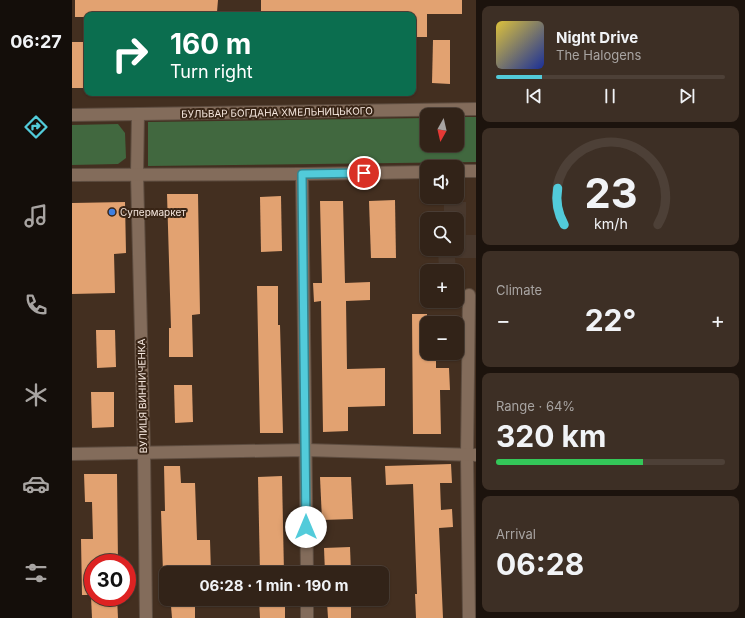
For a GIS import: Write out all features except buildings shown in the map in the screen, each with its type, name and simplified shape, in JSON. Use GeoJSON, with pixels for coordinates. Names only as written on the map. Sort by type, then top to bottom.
{"type":"FeatureCollection","features":[{"type":"Feature","properties":{"kind":"street","name":"БУЛЬВАР БОГДАНА ХМЕЛЬНИЦЬКОГО"},"geometry":{"type":"LineString","coordinates":[[72,115],[476,109]]}},
{"type":"Feature","properties":{"kind":"street"},"geometry":{"type":"LineString","coordinates":[[137,174],[138,114]]}},
{"type":"Feature","properties":{"kind":"street"},"geometry":{"type":"LineString","coordinates":[[464,171],[476,171]]}},
{"type":"Feature","properties":{"kind":"street"},"geometry":{"type":"LineString","coordinates":[[72,175],[420,172]]}},
{"type":"Feature","properties":{"kind":"street","name":"ВУЛИЦЯ ВИННИЧЕНКА"},"geometry":{"type":"LineString","coordinates":[[137,174],[144,453],[146,618]]}},
{"type":"Feature","properties":{"kind":"street"},"geometry":{"type":"LineString","coordinates":[[302,174],[307,566]]}},
{"type":"Feature","properties":{"kind":"street"},"geometry":{"type":"LineString","coordinates":[[469,295],[472,455],[469,618]]}},
{"type":"Feature","properties":{"kind":"street"},"geometry":{"type":"LineString","coordinates":[[72,454],[306,450],[472,455]]}},
{"type":"Feature","properties":{"kind":"street"},"geometry":{"type":"LineString","coordinates":[[307,606],[307,618]]}},
{"type":"Feature","properties":{"kind":"shaded area"},"geometry":{"type":"Polygon","coordinates":[[[464,202],[466,202],[466,235],[476,235],[476,258],[455,258],[455,264],[439,264],[438,256],[464,256],[464,212],[444,212],[444,204],[464,204],[464,202]]]}},
{"type":"Feature","properties":{"kind":"green space"},"geometry":{"type":"Polygon","coordinates":[[[464,117],[476,117],[476,162],[464,162],[464,160],[420,160],[420,163],[148,166],[148,122],[420,118],[420,152],[464,152],[464,117]]]}},
{"type":"Feature","properties":{"kind":"green space"},"geometry":{"type":"Polygon","coordinates":[[[118,124],[125,133],[126,158],[118,164],[72,165],[72,125],[118,124]]]}},
{"type":"Feature","properties":{"kind":"place","name":"Супермаркет"},"geometry":{"type":"Point","coordinates":[112,212]}},
{"type":"Feature","properties":{"kind":"route"},"geometry":{"type":"LineString","coordinates":[[306,527],[302,174],[364,173]]}}]}
